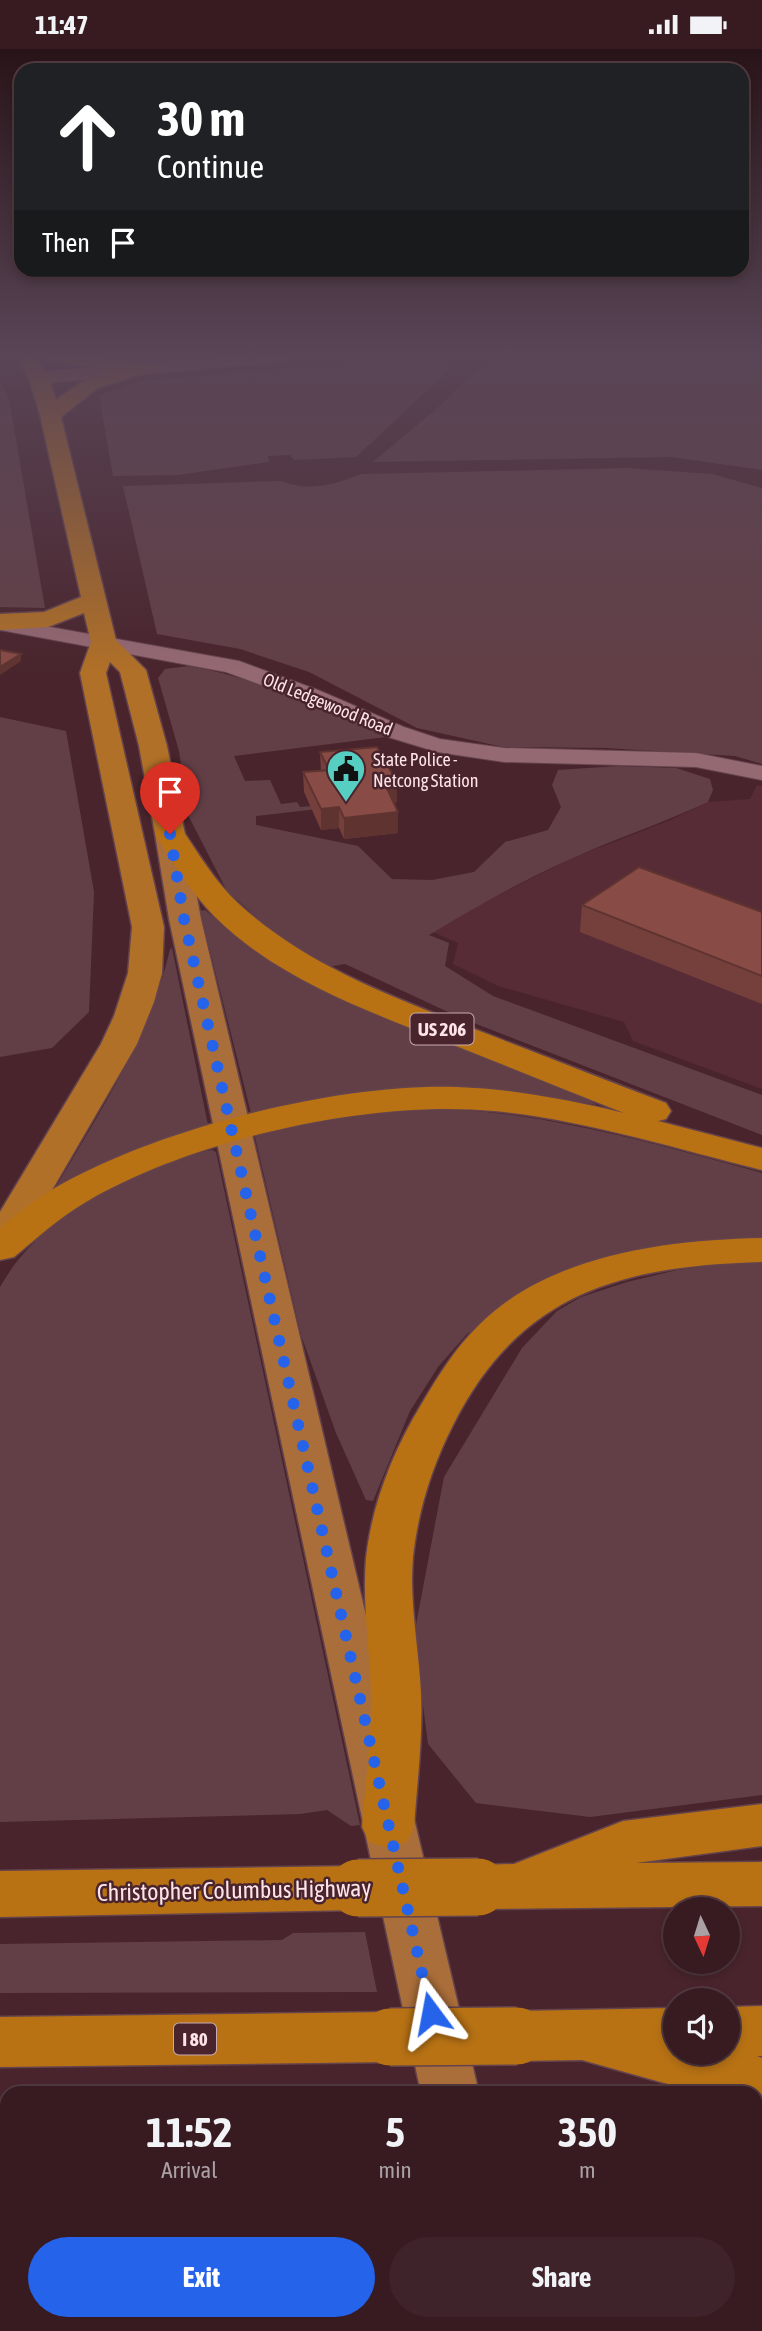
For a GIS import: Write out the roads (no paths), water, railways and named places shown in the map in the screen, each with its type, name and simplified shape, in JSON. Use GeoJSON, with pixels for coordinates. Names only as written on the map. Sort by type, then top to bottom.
{"type":"FeatureCollection","features":[{"type":"Feature","properties":{"kind":"highway"},"geometry":{"type":"LineString","coordinates":[[0,1246],[118,1045],[133,1014],[148,965],[148,927],[93,673],[104,642],[62,461]]}},
{"type":"Feature","properties":{"kind":"highway"},"geometry":{"type":"LineString","coordinates":[[0,623],[48,619],[96,600]]}},
{"type":"Feature","properties":{"kind":"highway","name":"US 206"},"geometry":{"type":"LineString","coordinates":[[104,642],[133,670],[153,746],[170,834],[194,875],[213,898],[280,953],[323,978],[382,1005],[762,1157]]}},
{"type":"Feature","properties":{"kind":"highway"},"geometry":{"type":"LineString","coordinates":[[0,1246],[69,1196],[158,1154],[233,1131],[343,1104],[396,1098],[464,1098],[573,1113],[762,1157]]}},
{"type":"Feature","properties":{"kind":"highway"},"geometry":{"type":"LineString","coordinates":[[388,1827],[396,1695],[387,1600],[390,1556],[398,1514],[412,1467],[430,1424],[469,1362],[501,1326],[533,1304],[569,1285],[622,1267],[665,1257],[762,1250]]}},
{"type":"Feature","properties":{"kind":"highway"},"geometry":{"type":"LineString","coordinates":[[497,1887],[623,1843],[762,1825]]}},
{"type":"Feature","properties":{"kind":"highway","name":"Christopher Columbus Highway"},"geometry":{"type":"LineString","coordinates":[[0,1894],[762,1884]]}},
{"type":"Feature","properties":{"kind":"highway"},"geometry":{"type":"LineString","coordinates":[[740,2032],[762,2032]]}},
{"type":"Feature","properties":{"kind":"highway","name":"I 80"},"geometry":{"type":"LineString","coordinates":[[0,2042],[663,2033]]}},
{"type":"Feature","properties":{"kind":"highway"},"geometry":{"type":"LineString","coordinates":[[583,2035],[762,2084]]}},
{"type":"Feature","properties":{"kind":"main road"},"geometry":{"type":"LineString","coordinates":[[170,834],[184,919],[448,2086]]}},
{"type":"Feature","properties":{"kind":"street","name":"Old Ledgewood Road"},"geometry":{"type":"LineString","coordinates":[[0,623],[231,666],[310,695],[396,732],[437,745],[504,755],[696,760],[762,773]]}},
{"type":"Feature","properties":{"kind":"place","name":"State Police - Netcong Station"},"geometry":{"type":"Point","coordinates":[346,803]}}]}
